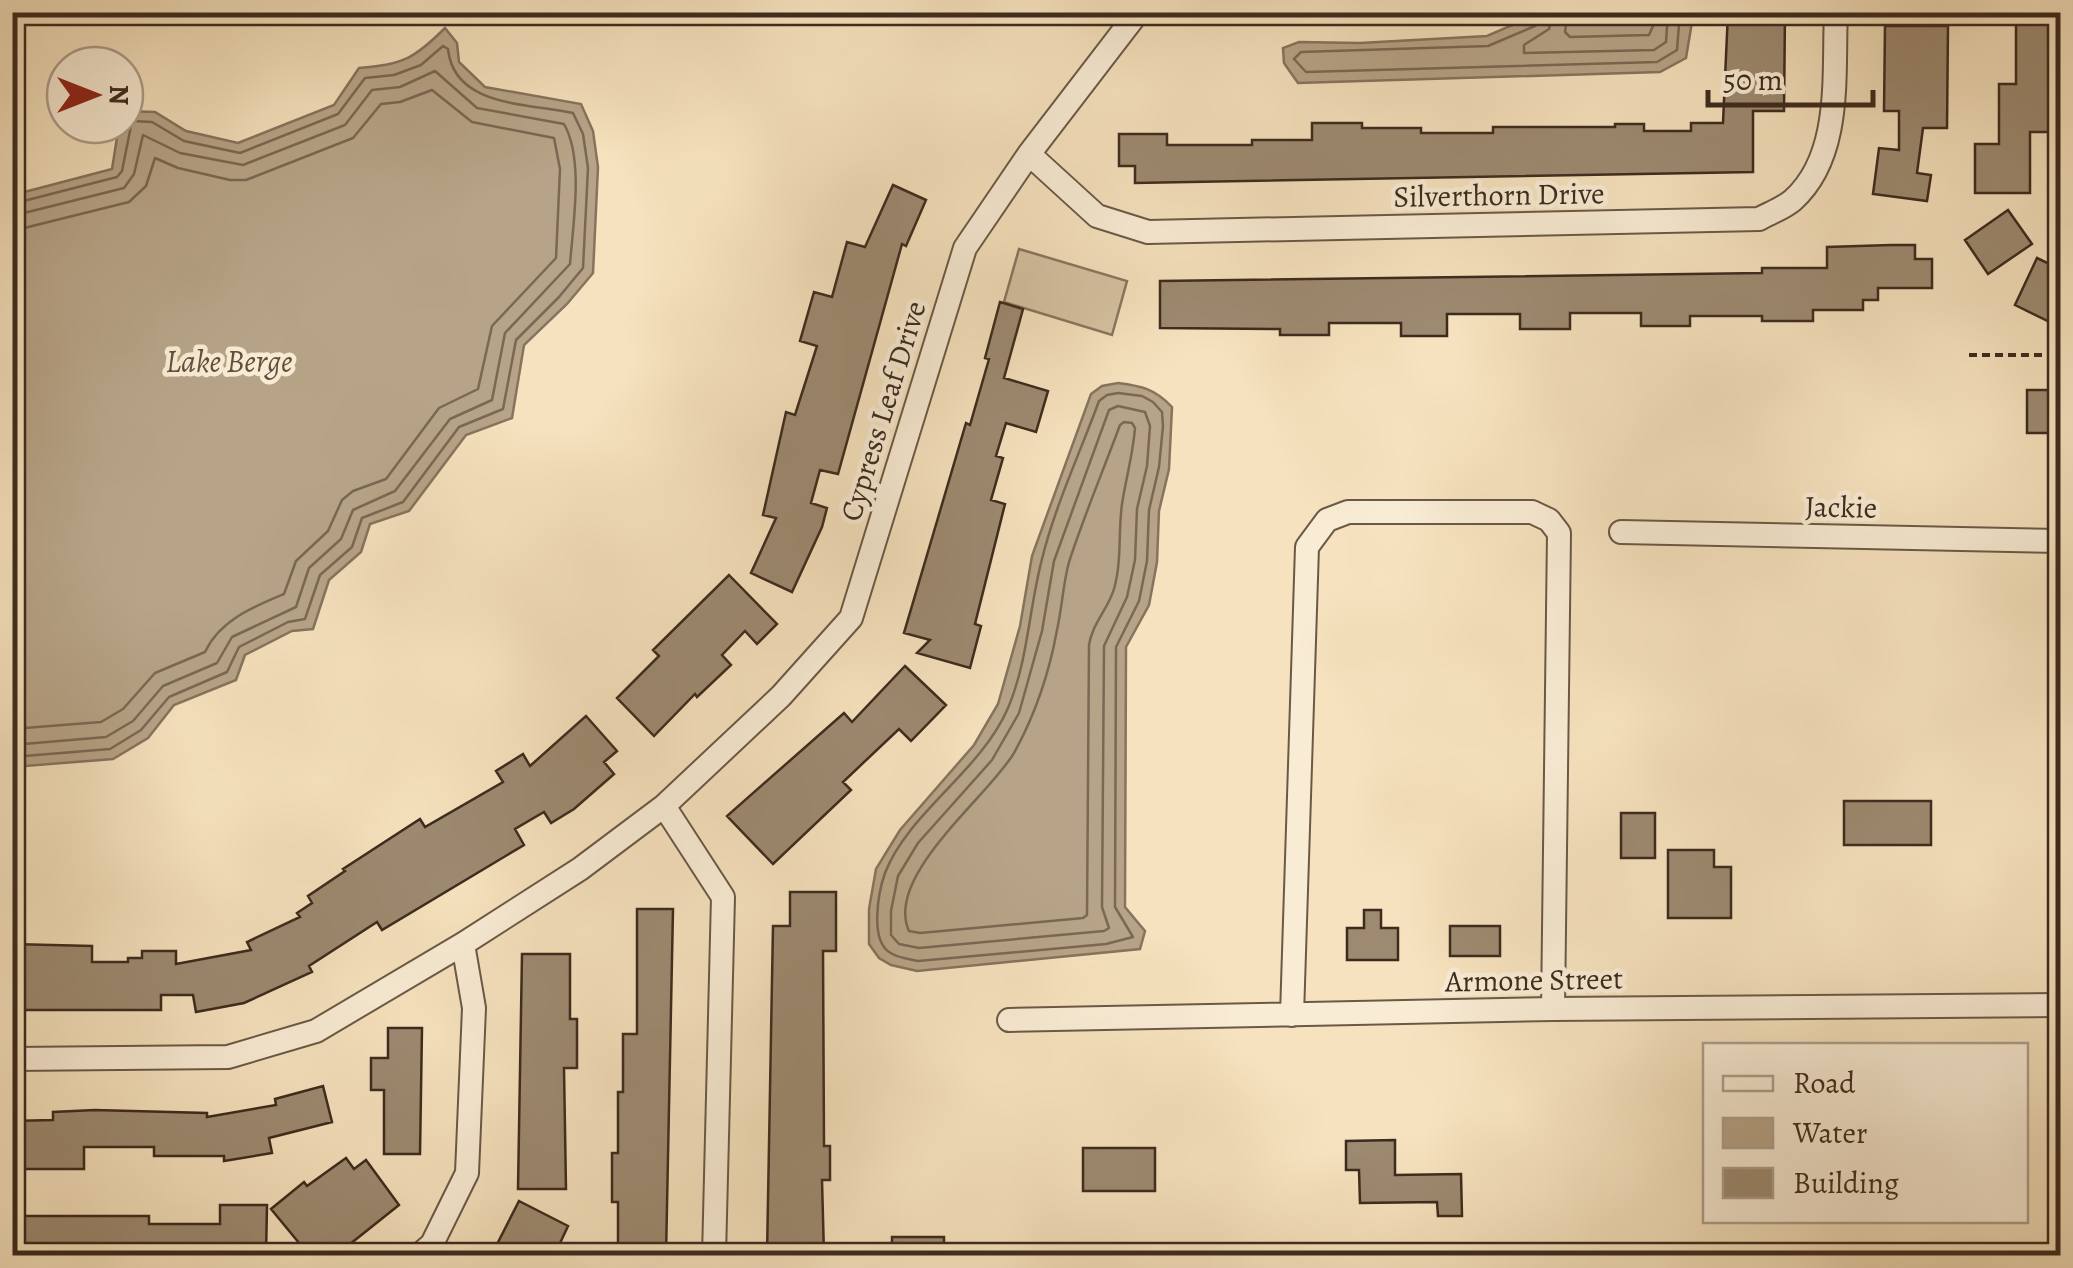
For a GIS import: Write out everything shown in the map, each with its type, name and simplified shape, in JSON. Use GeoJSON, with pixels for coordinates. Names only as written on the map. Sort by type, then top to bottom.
{"type":"FeatureCollection","features":[{"type":"Feature","properties":{"kind":"street","name":"Cypress Leaf Drive"},"geometry":{"type":"LineString","coordinates":[[12,1059],[228,1057],[316,1031],[580,869],[664,806],[781,696],[851,618],[965,248],[1030,154],[1138,12]]}},
{"type":"Feature","properties":{"kind":"street","name":"Silverthorn Drive"},"geometry":{"type":"LineString","coordinates":[[1030,154],[1097,216],[1148,232],[1759,219],[1792,202],[1813,176],[1830,136],[1836,12]]}},
{"type":"Feature","properties":{"kind":"street"},"geometry":{"type":"LineString","coordinates":[[1292,1014],[1307,547],[1326,520],[1348,512],[1532,512],[1550,520],[1559,533],[1553,1009]]}},
{"type":"Feature","properties":{"kind":"street","name":"Jackie"},"geometry":{"type":"LineString","coordinates":[[1621,532],[2060,541]]}},
{"type":"Feature","properties":{"kind":"street"},"geometry":{"type":"LineString","coordinates":[[664,806],[723,897],[714,1256]]}},
{"type":"Feature","properties":{"kind":"street"},"geometry":{"type":"LineString","coordinates":[[418,1256],[432,1244],[466,1173],[474,1008],[463,944]]}},
{"type":"Feature","properties":{"kind":"street","name":"Armone Street"},"geometry":{"type":"LineString","coordinates":[[1009,1020],[1553,1009],[2060,1005]]}},
{"type":"Feature","properties":{"kind":"path"},"geometry":{"type":"LineString","coordinates":[[1969,355],[2060,355]]}},
{"type":"Feature","properties":{"kind":"shaded area"},"geometry":{"type":"Polygon","coordinates":[[[1019,249],[1127,281],[1112,335],[1004,302],[1019,249]]]}},
{"type":"Feature","properties":{"kind":"water"},"geometry":{"type":"Polygon","coordinates":[[[1540,13],[1689,13],[1692,22],[1686,58],[1660,72],[1298,83],[1284,63],[1283,48],[1299,42],[1487,36],[1540,13]]]}},
{"type":"Feature","properties":{"kind":"water","name":"Lake Berge"},"geometry":{"type":"Polygon","coordinates":[[[445,28],[457,43],[459,62],[485,87],[581,104],[593,131],[598,167],[593,273],[524,345],[512,418],[466,435],[409,511],[370,524],[361,552],[329,580],[313,629],[292,631],[245,655],[236,680],[174,705],[148,738],[113,759],[13,767],[13,195],[112,169],[116,145],[145,145],[145,112],[155,112],[186,131],[238,143],[334,105],[359,68],[387,65],[425,46],[445,28]]]}},
{"type":"Feature","properties":{"kind":"water"},"geometry":{"type":"Polygon","coordinates":[[[1118,383],[1148,389],[1172,407],[1169,469],[1159,511],[1157,562],[1149,605],[1126,647],[1125,907],[1145,931],[1140,949],[917,971],[891,965],[879,958],[869,944],[869,909],[876,869],[900,830],[974,745],[998,704],[1020,626],[1032,556],[1091,394],[1102,386],[1118,383]]]}},
{"type":"Feature","properties":{"kind":"building"},"geometry":{"type":"Polygon","coordinates":[[[1728,12],[1785,12],[1784,111],[1753,111],[1753,172],[1135,183],[1135,166],[1119,166],[1119,134],[1167,134],[1167,145],[1252,145],[1252,140],[1312,140],[1312,123],[1421,128],[1421,133],[1493,133],[1493,127],[1615,124],[1644,124],[1644,131],[1691,131],[1691,123],[1723,123],[1728,12]]]}},
{"type":"Feature","properties":{"kind":"building"},"geometry":{"type":"Polygon","coordinates":[[[2016,24],[2060,24],[2060,132],[2030,132],[2030,193],[1975,193],[1975,144],[1999,144],[1999,84],[2016,84],[2016,24]]]}},
{"type":"Feature","properties":{"kind":"building"},"geometry":{"type":"Polygon","coordinates":[[[1885,26],[1948,26],[1947,128],[1923,128],[1917,173],[1931,175],[1927,201],[1873,194],[1879,148],[1899,150],[1899,111],[1884,111],[1885,26]]]}},
{"type":"Feature","properties":{"kind":"building"},"geometry":{"type":"Polygon","coordinates":[[[893,185],[926,200],[906,246],[902,244],[838,474],[820,470],[811,503],[827,508],[792,592],[751,573],[776,518],[763,515],[786,412],[795,415],[817,346],[800,341],[814,292],[832,297],[847,242],[865,247],[893,185]]]}},
{"type":"Feature","properties":{"kind":"building"},"geometry":{"type":"Polygon","coordinates":[[[2008,210],[2032,244],[1988,274],[1965,240],[2008,210]]]}},
{"type":"Feature","properties":{"kind":"building"},"geometry":{"type":"Polygon","coordinates":[[[1915,245],[1915,259],[1932,259],[1932,288],[1878,288],[1878,300],[1863,300],[1863,310],[1813,310],[1813,321],[1690,316],[1690,326],[1641,326],[1641,313],[1570,313],[1570,329],[1520,329],[1520,314],[1447,314],[1447,336],[1401,336],[1401,323],[1329,323],[1329,335],[1280,335],[1280,329],[1160,328],[1160,281],[1762,273],[1762,268],[1827,268],[1827,247],[1915,245]]]}},
{"type":"Feature","properties":{"kind":"building"},"geometry":{"type":"Polygon","coordinates":[[[2037,258],[2060,269],[2060,327],[2015,305],[2037,258]]]}},
{"type":"Feature","properties":{"kind":"building"},"geometry":{"type":"Polygon","coordinates":[[[1000,302],[1023,309],[1004,378],[1048,391],[1036,432],[1006,423],[996,456],[1003,458],[991,500],[1005,504],[975,624],[981,626],[970,668],[917,653],[930,640],[904,633],[966,423],[970,425],[1000,302]]]}},
{"type":"Feature","properties":{"kind":"building"},"geometry":{"type":"Polygon","coordinates":[[[2027,390],[2060,390],[2060,433],[2027,433],[2027,390]]]}},
{"type":"Feature","properties":{"kind":"building"},"geometry":{"type":"Polygon","coordinates":[[[729,575],[777,624],[757,644],[745,631],[722,655],[731,665],[697,697],[695,694],[654,736],[617,698],[659,656],[653,650],[729,575]]]}},
{"type":"Feature","properties":{"kind":"building"},"geometry":{"type":"Polygon","coordinates":[[[905,666],[946,705],[911,741],[899,729],[843,782],[851,790],[773,864],[727,816],[844,713],[852,722],[905,666]]]}},
{"type":"Feature","properties":{"kind":"building"},"geometry":{"type":"Polygon","coordinates":[[[586,716],[617,751],[604,762],[614,774],[574,809],[551,823],[544,812],[515,829],[524,845],[382,930],[377,922],[309,966],[312,972],[244,1003],[196,1012],[193,995],[161,995],[161,1010],[12,1010],[12,944],[92,946],[92,962],[128,962],[128,958],[142,958],[142,951],[176,951],[176,964],[251,950],[247,942],[300,917],[297,913],[312,903],[308,896],[343,869],[420,819],[425,827],[503,782],[496,771],[523,754],[530,766],[586,716]]]}},
{"type":"Feature","properties":{"kind":"building"},"geometry":{"type":"Polygon","coordinates":[[[1844,801],[1931,801],[1931,845],[1844,845],[1844,801]]]}},
{"type":"Feature","properties":{"kind":"building"},"geometry":{"type":"Polygon","coordinates":[[[1621,813],[1655,813],[1655,858],[1621,858],[1621,813]]]}},
{"type":"Feature","properties":{"kind":"building"},"geometry":{"type":"Polygon","coordinates":[[[1668,850],[1714,850],[1714,867],[1731,867],[1731,918],[1668,918],[1668,850]]]}},
{"type":"Feature","properties":{"kind":"building"},"geometry":{"type":"Polygon","coordinates":[[[790,892],[836,892],[836,951],[823,951],[824,1146],[830,1146],[830,1180],[822,1180],[824,1255],[767,1255],[773,926],[790,926],[790,892]]]}},
{"type":"Feature","properties":{"kind":"building"},"geometry":{"type":"Polygon","coordinates":[[[637,909],[673,909],[666,1256],[618,1252],[618,1202],[612,1202],[612,1153],[618,1153],[618,1092],[623,1092],[623,1034],[637,1034],[637,909]]]}},
{"type":"Feature","properties":{"kind":"building"},"geometry":{"type":"Polygon","coordinates":[[[1364,910],[1381,910],[1381,928],[1398,928],[1398,960],[1347,960],[1347,928],[1364,928],[1364,910]]]}},
{"type":"Feature","properties":{"kind":"building"},"geometry":{"type":"Polygon","coordinates":[[[1450,926],[1500,926],[1500,956],[1450,956],[1450,926]]]}},
{"type":"Feature","properties":{"kind":"building"},"geometry":{"type":"Polygon","coordinates":[[[522,954],[570,954],[570,1019],[577,1019],[577,1068],[564,1068],[566,1189],[518,1189],[522,954]]]}},
{"type":"Feature","properties":{"kind":"building"},"geometry":{"type":"Polygon","coordinates":[[[388,1028],[422,1028],[420,1154],[384,1154],[384,1090],[371,1090],[371,1058],[388,1058],[388,1028]]]}},
{"type":"Feature","properties":{"kind":"building"},"geometry":{"type":"Polygon","coordinates":[[[323,1086],[332,1122],[269,1138],[272,1153],[224,1161],[224,1156],[154,1156],[154,1147],[84,1147],[84,1169],[12,1169],[12,1121],[53,1120],[53,1112],[95,1110],[207,1113],[207,1117],[276,1105],[275,1099],[323,1086]]]}},
{"type":"Feature","properties":{"kind":"building"},"geometry":{"type":"Polygon","coordinates":[[[1395,1140],[1395,1175],[1461,1174],[1462,1216],[1438,1216],[1437,1202],[1360,1203],[1359,1170],[1346,1170],[1346,1141],[1395,1140]]]}},
{"type":"Feature","properties":{"kind":"building"},"geometry":{"type":"Polygon","coordinates":[[[1083,1148],[1155,1148],[1155,1191],[1083,1191],[1083,1148]]]}},
{"type":"Feature","properties":{"kind":"building"},"geometry":{"type":"Polygon","coordinates":[[[346,1158],[354,1169],[366,1160],[399,1205],[335,1256],[322,1244],[309,1255],[271,1209],[304,1182],[307,1186],[346,1158]]]}},
{"type":"Feature","properties":{"kind":"building"},"geometry":{"type":"Polygon","coordinates":[[[519,1201],[568,1226],[554,1256],[491,1256],[519,1201]]]}},
{"type":"Feature","properties":{"kind":"building"},"geometry":{"type":"Polygon","coordinates":[[[220,1205],[267,1205],[266,1256],[12,1256],[12,1216],[149,1216],[149,1224],[220,1224],[220,1205]]]}},
{"type":"Feature","properties":{"kind":"building"},"geometry":{"type":"Polygon","coordinates":[[[892,1237],[944,1237],[944,1256],[892,1256],[892,1237]]]}}]}
